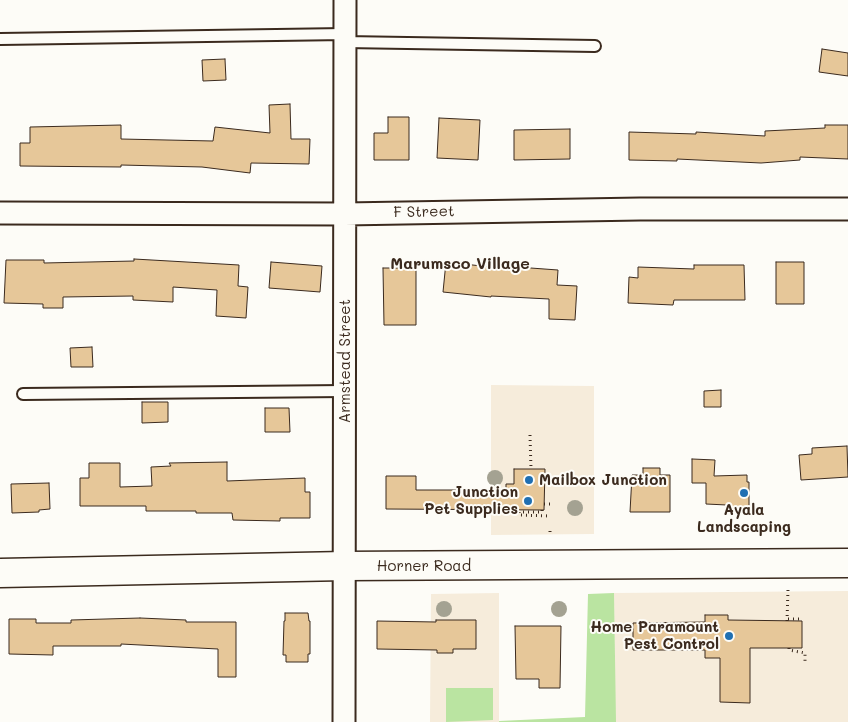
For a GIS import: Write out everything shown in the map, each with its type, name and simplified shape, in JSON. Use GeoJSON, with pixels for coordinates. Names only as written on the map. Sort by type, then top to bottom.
{"type":"FeatureCollection","features":[{"type":"Feature","properties":{"kind":"main road","name":"Horner Road"},"geometry":{"type":"LineString","coordinates":[[0,573],[345,566],[848,563]]}},
{"type":"Feature","properties":{"kind":"street","name":"Armstead Street"},"geometry":{"type":"LineString","coordinates":[[344,722],[345,0]]}},
{"type":"Feature","properties":{"kind":"street","name":"F Street"},"geometry":{"type":"LineString","coordinates":[[0,213],[345,214],[640,209],[848,209]]}},
{"type":"Feature","properties":{"kind":"lane"},"geometry":{"type":"LineString","coordinates":[[0,39],[345,38],[594,46]]}},
{"type":"Feature","properties":{"kind":"lane"},"geometry":{"type":"LineString","coordinates":[[23,394],[345,391]]}},
{"type":"Feature","properties":{"kind":"path"},"geometry":{"type":"LineString","coordinates":[[530,435],[531,469]]}},
{"type":"Feature","properties":{"kind":"path"},"geometry":{"type":"LineString","coordinates":[[544,504],[550,504]]}},
{"type":"Feature","properties":{"kind":"path"},"geometry":{"type":"LineString","coordinates":[[542,510],[542,512],[519,512],[519,515],[550,516]]}},
{"type":"Feature","properties":{"kind":"path"},"geometry":{"type":"LineString","coordinates":[[788,589],[787,620],[800,619]]}},
{"type":"Feature","properties":{"kind":"path"},"geometry":{"type":"LineString","coordinates":[[789,648],[789,650],[804,653],[805,662]]}},
{"type":"Feature","properties":{"kind":"shaded area"},"geometry":{"type":"Polygon","coordinates":[[[491,385],[594,386],[594,534],[491,535],[491,385]]]}},
{"type":"Feature","properties":{"kind":"shaded area"},"geometry":{"type":"Polygon","coordinates":[[[848,591],[848,722],[615,722],[614,593],[848,591]]]}},
{"type":"Feature","properties":{"kind":"shaded area"},"geometry":{"type":"Polygon","coordinates":[[[499,593],[499,722],[430,722],[431,594],[499,593]]]}},
{"type":"Feature","properties":{"kind":"green space"},"geometry":{"type":"Polygon","coordinates":[[[614,593],[616,722],[499,722],[585,717],[588,594],[614,593]]]}},
{"type":"Feature","properties":{"kind":"green space"},"geometry":{"type":"Polygon","coordinates":[[[446,688],[493,688],[493,720],[446,722],[446,688]]]}},
{"type":"Feature","properties":{"kind":"building"},"geometry":{"type":"Polygon","coordinates":[[[822,49],[848,53],[848,76],[819,72],[822,49]]]}},
{"type":"Feature","properties":{"kind":"building"},"geometry":{"type":"Polygon","coordinates":[[[225,59],[226,80],[203,81],[202,60],[225,59]]]}},
{"type":"Feature","properties":{"kind":"building"},"geometry":{"type":"Polygon","coordinates":[[[290,104],[291,139],[310,139],[309,164],[251,163],[250,173],[202,167],[121,165],[121,167],[20,166],[20,143],[30,143],[30,127],[121,125],[121,139],[213,141],[215,127],[270,133],[269,105],[290,104]]]}},
{"type":"Feature","properties":{"kind":"building"},"geometry":{"type":"Polygon","coordinates":[[[388,117],[409,117],[409,160],[374,160],[374,133],[388,133],[388,117]]]}},
{"type":"Feature","properties":{"kind":"building"},"geometry":{"type":"Polygon","coordinates":[[[439,118],[480,120],[478,160],[437,158],[439,118]]]}},
{"type":"Feature","properties":{"kind":"building"},"geometry":{"type":"Polygon","coordinates":[[[825,125],[848,125],[848,159],[800,157],[800,160],[761,163],[677,159],[677,161],[629,160],[629,132],[696,134],[696,132],[765,136],[765,131],[825,128],[825,125]]]}},
{"type":"Feature","properties":{"kind":"building"},"geometry":{"type":"Polygon","coordinates":[[[570,129],[570,159],[514,160],[514,130],[570,129]]]}},
{"type":"Feature","properties":{"kind":"building"},"geometry":{"type":"Polygon","coordinates":[[[134,259],[239,265],[238,286],[248,287],[246,318],[216,316],[217,290],[173,287],[173,302],[133,300],[133,296],[63,297],[63,308],[43,308],[43,304],[4,303],[6,260],[44,260],[44,263],[134,261],[134,259]]]}},
{"type":"Feature","properties":{"kind":"building"},"geometry":{"type":"Polygon","coordinates":[[[271,262],[322,266],[320,292],[269,288],[271,262]]]}},
{"type":"Feature","properties":{"kind":"building"},"geometry":{"type":"Polygon","coordinates":[[[446,262],[517,270],[517,267],[558,270],[557,285],[577,286],[575,320],[549,319],[549,299],[491,297],[443,292],[446,262]]]}},
{"type":"Feature","properties":{"kind":"building"},"geometry":{"type":"Polygon","coordinates":[[[776,262],[804,262],[804,304],[776,304],[776,262]]]}},
{"type":"Feature","properties":{"kind":"building"},"geometry":{"type":"Polygon","coordinates":[[[694,265],[744,265],[745,300],[674,300],[673,305],[628,303],[629,277],[638,278],[638,267],[694,269],[694,265]]]}},
{"type":"Feature","properties":{"kind":"building"},"geometry":{"type":"Polygon","coordinates":[[[383,268],[416,268],[416,325],[384,325],[383,268]]]}},
{"type":"Feature","properties":{"kind":"building"},"geometry":{"type":"Polygon","coordinates":[[[92,347],[93,367],[71,367],[70,348],[92,347]]]}},
{"type":"Feature","properties":{"kind":"building"},"geometry":{"type":"Polygon","coordinates":[[[721,390],[721,407],[704,407],[704,391],[721,390]]]}},
{"type":"Feature","properties":{"kind":"building"},"geometry":{"type":"Polygon","coordinates":[[[142,402],[168,402],[168,422],[142,423],[142,402]]]}},
{"type":"Feature","properties":{"kind":"building"},"geometry":{"type":"Polygon","coordinates":[[[265,408],[289,408],[290,432],[265,432],[265,408]]]}},
{"type":"Feature","properties":{"kind":"building"},"geometry":{"type":"Polygon","coordinates":[[[847,446],[848,477],[801,480],[799,455],[812,454],[812,448],[847,446]]]}},
{"type":"Feature","properties":{"kind":"building"},"geometry":{"type":"Polygon","coordinates":[[[692,459],[715,460],[714,476],[747,475],[747,482],[749,482],[749,508],[727,508],[727,505],[706,504],[706,483],[692,483],[692,459]]]}},
{"type":"Feature","properties":{"kind":"building"},"geometry":{"type":"Polygon","coordinates":[[[227,462],[227,481],[305,478],[305,492],[310,492],[310,518],[280,518],[280,521],[233,520],[232,513],[146,511],[146,506],[80,506],[80,478],[89,478],[89,463],[120,463],[120,487],[152,486],[151,467],[171,466],[169,463],[227,462]]]}},
{"type":"Feature","properties":{"kind":"building"},"geometry":{"type":"Polygon","coordinates":[[[643,468],[660,468],[660,475],[670,475],[670,512],[630,512],[632,475],[643,475],[643,468]]]}},
{"type":"Feature","properties":{"kind":"building"},"geometry":{"type":"Polygon","coordinates":[[[514,469],[545,469],[544,510],[386,509],[386,476],[416,476],[416,490],[506,491],[506,484],[514,484],[514,469]]]}},
{"type":"Feature","properties":{"kind":"building"},"geometry":{"type":"Polygon","coordinates":[[[49,483],[50,509],[39,510],[39,512],[12,513],[11,484],[49,483]]]}},
{"type":"Feature","properties":{"kind":"building"},"geometry":{"type":"Polygon","coordinates":[[[285,613],[308,613],[310,621],[310,654],[308,654],[308,662],[286,662],[286,655],[283,655],[285,613]]]}},
{"type":"Feature","properties":{"kind":"building"},"geometry":{"type":"Polygon","coordinates":[[[705,615],[728,615],[728,620],[802,621],[802,648],[750,648],[750,703],[720,702],[720,658],[705,658],[705,650],[633,650],[633,623],[705,622],[705,615]]]}},
{"type":"Feature","properties":{"kind":"building"},"geometry":{"type":"Polygon","coordinates":[[[140,618],[186,620],[186,622],[236,622],[236,677],[218,677],[218,649],[121,644],[121,646],[53,646],[53,655],[9,654],[9,619],[36,619],[36,623],[71,623],[71,620],[140,618]]]}},
{"type":"Feature","properties":{"kind":"building"},"geometry":{"type":"Polygon","coordinates":[[[436,620],[476,620],[476,649],[453,649],[453,653],[437,653],[437,650],[377,649],[377,621],[436,622],[436,620]]]}},
{"type":"Feature","properties":{"kind":"building"},"geometry":{"type":"Polygon","coordinates":[[[515,626],[561,626],[560,688],[539,688],[539,679],[516,679],[515,626]]]}},
{"type":"Feature","properties":{"kind":"place","name":"Mailbox Junction"},"geometry":{"type":"Point","coordinates":[529,480]}},
{"type":"Feature","properties":{"kind":"place","name":"Ayala Landscaping"},"geometry":{"type":"Point","coordinates":[744,493]}},
{"type":"Feature","properties":{"kind":"place","name":"Junction Pet Supplies"},"geometry":{"type":"Point","coordinates":[528,501]}},
{"type":"Feature","properties":{"kind":"place","name":"Home Paramount Pest Control"},"geometry":{"type":"Point","coordinates":[729,636]}},
{"type":"Feature","properties":{"kind":"district","name":"Marumsco Village"},"geometry":{"type":"Point","coordinates":[460,264]}}]}
